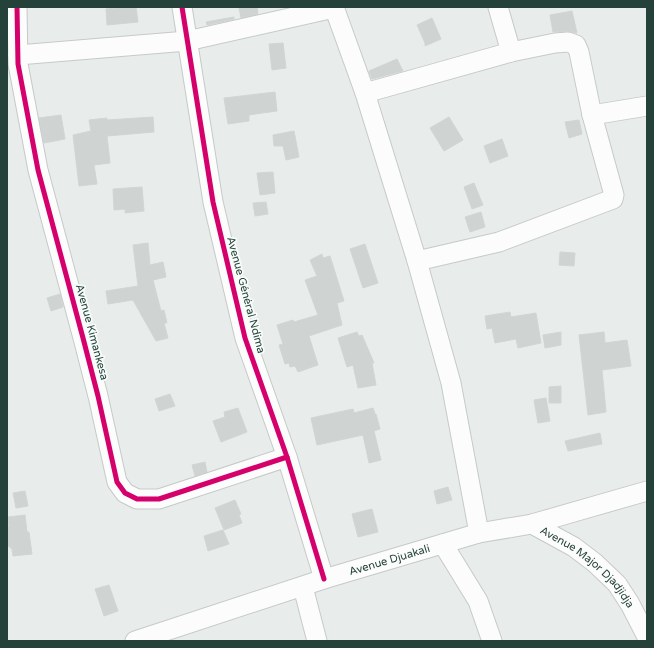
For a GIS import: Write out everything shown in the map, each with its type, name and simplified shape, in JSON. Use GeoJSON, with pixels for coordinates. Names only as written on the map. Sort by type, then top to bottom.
{"type":"FeatureCollection","features":[{"type":"Feature","properties":{"kind":"street","name":"Avenue Kimankesa"},"geometry":{"type":"LineString","coordinates":[[17,7],[14,62],[38,170],[83,338],[117,482],[126,493],[137,499],[159,499],[287,457]]}},
{"type":"Feature","properties":{"kind":"street","name":"Avenue Général Ndima"},"geometry":{"type":"LineString","coordinates":[[182,7],[212,202],[245,338],[287,457],[324,580]]}},
{"type":"Feature","properties":{"kind":"street"},"geometry":{"type":"LineString","coordinates":[[498,7],[511,52]]}},
{"type":"Feature","properties":{"kind":"street"},"geometry":{"type":"LineString","coordinates":[[14,62],[187,41],[334,8],[365,93],[417,261],[451,383],[480,533]]}},
{"type":"Feature","properties":{"kind":"street"},"geometry":{"type":"LineString","coordinates":[[365,93],[511,52],[568,42],[576,45],[579,52],[592,115],[614,195],[613,199],[499,242],[417,261]]}},
{"type":"Feature","properties":{"kind":"street"},"geometry":{"type":"LineString","coordinates":[[592,115],[647,106]]}},
{"type":"Feature","properties":{"kind":"street","name":"Avenue Djuakali"},"geometry":{"type":"LineString","coordinates":[[135,641],[324,580],[480,533],[532,524],[647,491]]}},
{"type":"Feature","properties":{"kind":"street","name":"Avenue Major Djadjidja"},"geometry":{"type":"LineString","coordinates":[[532,524],[574,547],[595,563],[616,584],[630,604],[647,637]]}},
{"type":"Feature","properties":{"kind":"street"},"geometry":{"type":"LineString","coordinates":[[443,544],[478,601],[492,641]]}},
{"type":"Feature","properties":{"kind":"street"},"geometry":{"type":"LineString","coordinates":[[303,587],[317,641]]}},
{"type":"Feature","properties":{"kind":"building"},"geometry":{"type":"Polygon","coordinates":[[[136,7],[138,22],[107,25],[106,9],[136,7]]]}},
{"type":"Feature","properties":{"kind":"building"},"geometry":{"type":"Polygon","coordinates":[[[257,7],[258,14],[241,18],[239,8],[257,7]]]}},
{"type":"Feature","properties":{"kind":"building"},"geometry":{"type":"Polygon","coordinates":[[[572,11],[577,33],[567,31],[553,32],[550,15],[572,11]]]}},
{"type":"Feature","properties":{"kind":"building"},"geometry":{"type":"Polygon","coordinates":[[[234,17],[234,19],[207,25],[206,22],[234,17]]]}},
{"type":"Feature","properties":{"kind":"building"},"geometry":{"type":"Polygon","coordinates":[[[432,18],[441,39],[425,46],[417,25],[432,18]]]}},
{"type":"Feature","properties":{"kind":"building"},"geometry":{"type":"Polygon","coordinates":[[[283,43],[286,68],[272,70],[269,44],[283,43]]]}},
{"type":"Feature","properties":{"kind":"building"},"geometry":{"type":"Polygon","coordinates":[[[397,59],[403,71],[372,79],[369,71],[397,59]]]}},
{"type":"Feature","properties":{"kind":"building"},"geometry":{"type":"Polygon","coordinates":[[[275,92],[277,111],[249,115],[249,121],[228,124],[224,98],[275,92]]]}},
{"type":"Feature","properties":{"kind":"building"},"geometry":{"type":"Polygon","coordinates":[[[61,115],[65,139],[44,143],[39,118],[61,115]]]}},
{"type":"Feature","properties":{"kind":"building"},"geometry":{"type":"Polygon","coordinates":[[[153,117],[154,132],[107,136],[110,163],[94,165],[97,184],[79,186],[73,135],[91,131],[89,120],[153,117]]]}},
{"type":"Feature","properties":{"kind":"building"},"geometry":{"type":"Polygon","coordinates":[[[449,117],[463,140],[444,151],[430,128],[449,117]]]}},
{"type":"Feature","properties":{"kind":"building"},"geometry":{"type":"Polygon","coordinates":[[[579,120],[582,134],[569,138],[565,122],[579,120]]]}},
{"type":"Feature","properties":{"kind":"building"},"geometry":{"type":"Polygon","coordinates":[[[294,131],[299,157],[286,160],[283,146],[274,146],[273,135],[294,131]]]}},
{"type":"Feature","properties":{"kind":"building"},"geometry":{"type":"Polygon","coordinates":[[[502,139],[508,156],[490,163],[484,146],[502,139]]]}},
{"type":"Feature","properties":{"kind":"building"},"geometry":{"type":"Polygon","coordinates":[[[273,172],[275,193],[260,195],[257,173],[273,172]]]}},
{"type":"Feature","properties":{"kind":"building"},"geometry":{"type":"Polygon","coordinates":[[[474,183],[483,205],[472,209],[464,187],[474,183]]]}},
{"type":"Feature","properties":{"kind":"building"},"geometry":{"type":"Polygon","coordinates":[[[142,187],[144,211],[125,213],[125,209],[114,210],[113,189],[142,187]]]}},
{"type":"Feature","properties":{"kind":"building"},"geometry":{"type":"Polygon","coordinates":[[[266,202],[268,214],[255,216],[253,203],[266,202]]]}},
{"type":"Feature","properties":{"kind":"building"},"geometry":{"type":"Polygon","coordinates":[[[481,212],[485,227],[470,232],[465,217],[481,212]]]}},
{"type":"Feature","properties":{"kind":"building"},"geometry":{"type":"Polygon","coordinates":[[[148,243],[150,265],[163,262],[166,277],[153,280],[161,311],[164,310],[167,323],[164,323],[168,338],[156,341],[133,300],[108,304],[106,291],[138,286],[133,245],[148,243]]]}},
{"type":"Feature","properties":{"kind":"building"},"geometry":{"type":"Polygon","coordinates":[[[365,244],[378,283],[363,288],[350,249],[365,244]]]}},
{"type":"Feature","properties":{"kind":"building"},"geometry":{"type":"Polygon","coordinates":[[[560,252],[575,253],[574,266],[559,265],[560,252]]]}},
{"type":"Feature","properties":{"kind":"building"},"geometry":{"type":"Polygon","coordinates":[[[322,254],[323,258],[330,256],[344,301],[337,303],[342,325],[309,336],[318,365],[298,372],[295,366],[290,367],[289,363],[285,364],[279,345],[283,344],[277,325],[318,315],[305,280],[317,276],[310,260],[322,254]]]}},
{"type":"Feature","properties":{"kind":"building"},"geometry":{"type":"Polygon","coordinates":[[[60,294],[63,307],[51,311],[47,298],[60,294]]]}},
{"type":"Feature","properties":{"kind":"building"},"geometry":{"type":"Polygon","coordinates":[[[510,312],[511,317],[536,313],[541,343],[518,348],[516,339],[495,343],[492,328],[487,329],[485,316],[510,312]]]}},
{"type":"Feature","properties":{"kind":"building"},"geometry":{"type":"Polygon","coordinates":[[[357,332],[359,336],[362,335],[374,363],[372,363],[376,385],[358,388],[353,365],[347,367],[338,338],[357,332]]]}},
{"type":"Feature","properties":{"kind":"building"},"geometry":{"type":"Polygon","coordinates":[[[561,332],[561,345],[545,348],[543,335],[561,332]]]}},
{"type":"Feature","properties":{"kind":"building"},"geometry":{"type":"Polygon","coordinates":[[[604,332],[605,343],[627,340],[631,366],[602,370],[606,412],[588,415],[579,335],[604,332]]]}},
{"type":"Feature","properties":{"kind":"building"},"geometry":{"type":"Polygon","coordinates":[[[561,386],[561,403],[549,403],[549,387],[561,386]]]}},
{"type":"Feature","properties":{"kind":"building"},"geometry":{"type":"Polygon","coordinates":[[[170,394],[175,406],[159,411],[155,399],[170,394]]]}},
{"type":"Feature","properties":{"kind":"building"},"geometry":{"type":"Polygon","coordinates":[[[546,398],[550,421],[538,423],[534,400],[546,398]]]}},
{"type":"Feature","properties":{"kind":"building"},"geometry":{"type":"Polygon","coordinates":[[[238,408],[247,432],[221,442],[213,421],[225,417],[224,412],[238,408]]]}},
{"type":"Feature","properties":{"kind":"building"},"geometry":{"type":"Polygon","coordinates":[[[373,408],[380,429],[374,431],[381,460],[369,463],[363,435],[317,445],[311,418],[353,409],[354,413],[373,408]]]}},
{"type":"Feature","properties":{"kind":"building"},"geometry":{"type":"Polygon","coordinates":[[[600,433],[602,444],[568,451],[565,441],[600,433]]]}},
{"type":"Feature","properties":{"kind":"building"},"geometry":{"type":"Polygon","coordinates":[[[205,462],[207,472],[195,476],[192,465],[205,462]]]}},
{"type":"Feature","properties":{"kind":"building"},"geometry":{"type":"Polygon","coordinates":[[[448,487],[452,500],[437,504],[434,491],[448,487]]]}},
{"type":"Feature","properties":{"kind":"building"},"geometry":{"type":"Polygon","coordinates":[[[25,491],[28,506],[16,508],[13,493],[25,491]]]}},
{"type":"Feature","properties":{"kind":"building"},"geometry":{"type":"Polygon","coordinates":[[[235,500],[241,514],[239,515],[242,523],[224,530],[215,508],[235,500]]]}},
{"type":"Feature","properties":{"kind":"building"},"geometry":{"type":"Polygon","coordinates":[[[372,509],[378,532],[358,537],[352,514],[372,509]]]}},
{"type":"Feature","properties":{"kind":"building"},"geometry":{"type":"Polygon","coordinates":[[[25,515],[32,554],[13,556],[12,549],[7,545],[7,527],[9,527],[8,517],[25,515]]]}},
{"type":"Feature","properties":{"kind":"building"},"geometry":{"type":"Polygon","coordinates":[[[223,530],[229,544],[208,551],[204,536],[223,530]]]}},
{"type":"Feature","properties":{"kind":"building"},"geometry":{"type":"Polygon","coordinates":[[[109,585],[118,611],[104,616],[95,589],[109,585]]]}},
{"type":"Feature","properties":{"kind":"cycle path"},"geometry":{"type":"LineString","coordinates":[[17,7],[18,64],[38,170],[98,396],[117,482],[125,493],[137,499],[159,499],[287,457]]}},
{"type":"Feature","properties":{"kind":"cycle path"},"geometry":{"type":"LineString","coordinates":[[182,7],[213,202],[245,338],[287,457],[324,579]]}}]}
